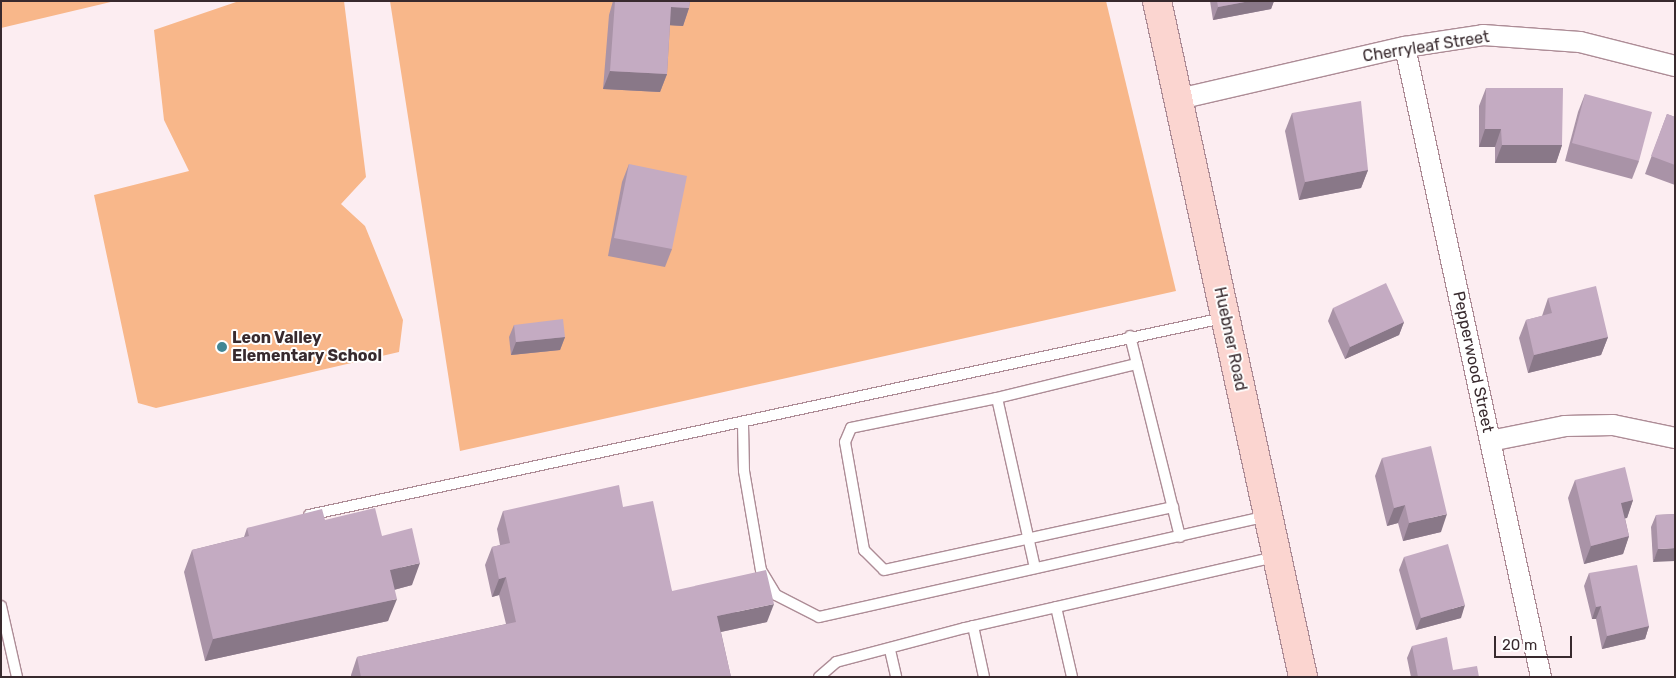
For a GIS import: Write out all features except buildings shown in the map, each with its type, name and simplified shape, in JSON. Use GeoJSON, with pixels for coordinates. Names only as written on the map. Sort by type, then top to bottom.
{"type":"FeatureCollection","features":[{"type":"Feature","properties":{"kind":"main road","name":"Huebner Road"},"geometry":{"type":"LineString","coordinates":[[1157,1],[1303,677]]}},
{"type":"Feature","properties":{"kind":"street","name":"Cherryleaf Street"},"geometry":{"type":"LineString","coordinates":[[1179,99],[1405,47],[1483,35],[1541,37],[1675,66]]}},
{"type":"Feature","properties":{"kind":"street","name":"Pepperwood Street"},"geometry":{"type":"LineString","coordinates":[[1405,47],[1541,677]]}},
{"type":"Feature","properties":{"kind":"street"},"geometry":{"type":"LineString","coordinates":[[1490,441],[1565,426],[1613,425],[1675,438]]}},
{"type":"Feature","properties":{"kind":"lane"},"geometry":{"type":"LineString","coordinates":[[298,517],[743,424],[788,409],[1226,317]]}},
{"type":"Feature","properties":{"kind":"lane"},"geometry":{"type":"LineString","coordinates":[[1130,336],[1180,537]]}},
{"type":"Feature","properties":{"kind":"lane"},"geometry":{"type":"LineString","coordinates":[[1137,364],[997,398],[850,428],[845,442],[864,550],[884,570],[1173,507]]}},
{"type":"Feature","properties":{"kind":"lane"},"geometry":{"type":"LineString","coordinates":[[997,398],[1035,568]]}},
{"type":"Feature","properties":{"kind":"lane"},"geometry":{"type":"LineString","coordinates":[[743,424],[744,471],[760,570],[776,594],[819,617],[1268,516]]}},
{"type":"Feature","properties":{"kind":"lane"},"geometry":{"type":"LineString","coordinates":[[819,677],[836,662],[890,650],[973,626],[1277,557]]}},
{"type":"Feature","properties":{"kind":"lane"},"geometry":{"type":"LineString","coordinates":[[1,606],[17,677]]}},
{"type":"Feature","properties":{"kind":"lane"},"geometry":{"type":"LineString","coordinates":[[1056,607],[1072,677]]}},
{"type":"Feature","properties":{"kind":"lane"},"geometry":{"type":"LineString","coordinates":[[973,626],[984,677]]}},
{"type":"Feature","properties":{"kind":"lane"},"geometry":{"type":"LineString","coordinates":[[890,650],[896,677]]}},
{"type":"Feature","properties":{"kind":"shaded area"},"geometry":{"type":"Polygon","coordinates":[[[1,1],[115,1],[1,28],[1,1]]]}},
{"type":"Feature","properties":{"kind":"shaded area"},"geometry":{"type":"Polygon","coordinates":[[[239,1],[344,1],[366,177],[341,204],[365,226],[403,320],[399,352],[156,408],[138,403],[94,195],[189,171],[164,120],[154,30],[239,1]]]}},
{"type":"Feature","properties":{"kind":"shaded area"},"geometry":{"type":"Polygon","coordinates":[[[390,1],[1106,1],[1176,291],[460,451],[390,1]]]}},
{"type":"Feature","properties":{"kind":"place","name":"Leon Valley Elementary School"},"geometry":{"type":"Point","coordinates":[222,347]}}]}
